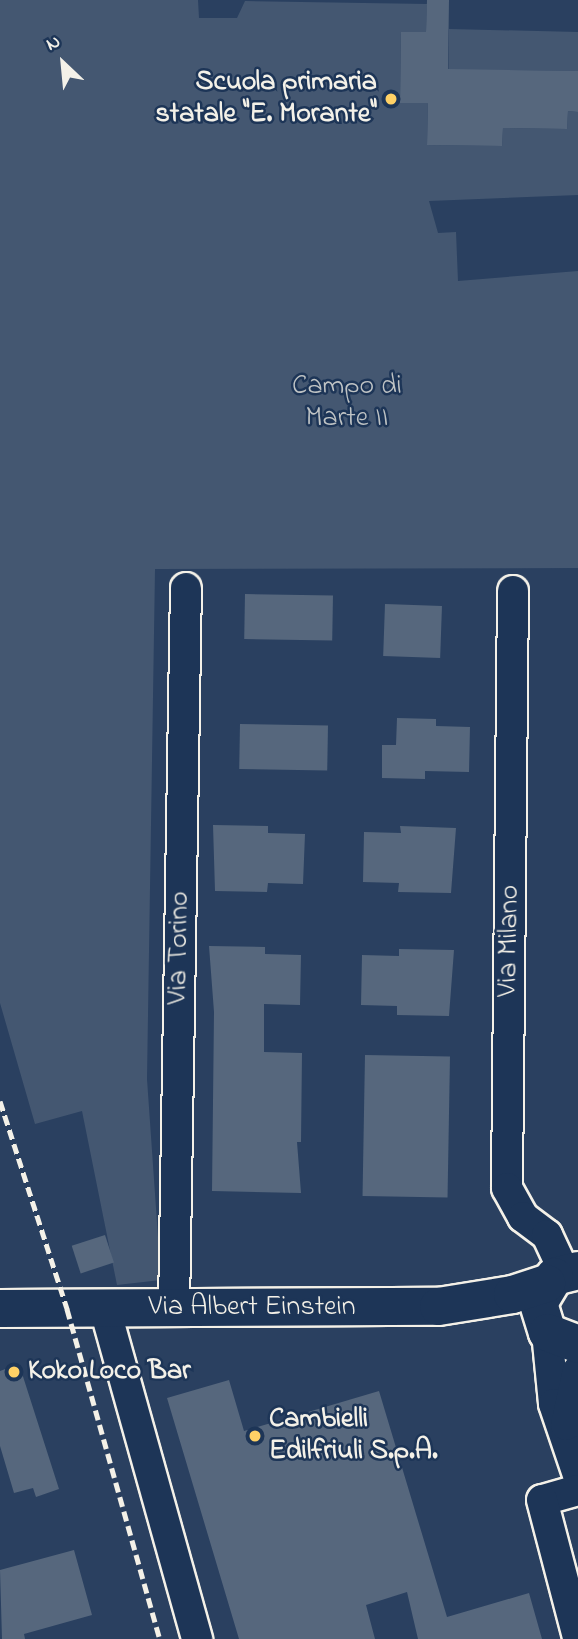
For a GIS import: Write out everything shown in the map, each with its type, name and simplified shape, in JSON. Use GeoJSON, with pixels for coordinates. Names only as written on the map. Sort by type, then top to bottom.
{"type":"FeatureCollection","features":[{"type":"Feature","properties":{"kind":"main road","name":"Via Albert Einstein"},"geometry":{"type":"LineString","coordinates":[[0,1308],[438,1307],[512,1294],[563,1275]]}},
{"type":"Feature","properties":{"kind":"main road"},"geometry":{"type":"LineString","coordinates":[[556,1333],[538,1303],[563,1275]]}},
{"type":"Feature","properties":{"kind":"main road","name":"Via Albert Einstein"},"geometry":{"type":"LineString","coordinates":[[438,1307],[556,1333]]}},
{"type":"Feature","properties":{"kind":"street","name":"Via Torino"},"geometry":{"type":"LineString","coordinates":[[174,1308],[186,588]]}},
{"type":"Feature","properties":{"kind":"street","name":"Via Milano"},"geometry":{"type":"LineString","coordinates":[[513,591],[507,1188],[523,1217],[547,1235],[563,1275]]}},
{"type":"Feature","properties":{"kind":"street"},"geometry":{"type":"LineString","coordinates":[[105,1309],[197,1639]]}},
{"type":"Feature","properties":{"kind":"street"},"geometry":{"type":"LineString","coordinates":[[556,1333],[554,1404],[578,1475]]}},
{"type":"Feature","properties":{"kind":"street"},"geometry":{"type":"LineString","coordinates":[[565,1433],[578,1370]]}},
{"type":"Feature","properties":{"kind":"street"},"geometry":{"type":"LineString","coordinates":[[578,1490],[542,1500],[578,1637]]}},
{"type":"Feature","properties":{"kind":"green space","name":"Campo di Marte II"},"geometry":{"type":"Polygon","coordinates":[[[0,0],[198,0],[199,18],[237,18],[245,1],[427,4],[426,32],[401,32],[400,102],[428,103],[427,145],[502,146],[503,128],[567,129],[568,111],[578,112],[578,195],[429,201],[438,233],[456,232],[458,281],[578,271],[578,568],[155,569],[147,1079],[161,1280],[117,1285],[82,1111],[35,1124],[0,1003],[0,0]]]}},
{"type":"Feature","properties":{"kind":"green space"},"geometry":{"type":"Polygon","coordinates":[[[449,29],[578,32],[578,71],[477,70],[448,103],[449,29]]]}},
{"type":"Feature","properties":{"kind":"building"},"geometry":{"type":"Polygon","coordinates":[[[427,0],[449,0],[448,69],[578,71],[578,112],[568,111],[567,129],[503,128],[502,146],[427,145],[428,103],[400,103],[401,32],[426,32],[427,0]]]}},
{"type":"Feature","properties":{"kind":"building"},"geometry":{"type":"Polygon","coordinates":[[[245,594],[333,596],[332,641],[244,639],[245,594]]]}},
{"type":"Feature","properties":{"kind":"building"},"geometry":{"type":"Polygon","coordinates":[[[385,604],[442,606],[440,658],[383,656],[385,604]]]}},
{"type":"Feature","properties":{"kind":"building"},"geometry":{"type":"Polygon","coordinates":[[[397,718],[436,719],[436,726],[470,727],[469,772],[425,771],[425,779],[382,778],[382,745],[396,745],[397,718]]]}},
{"type":"Feature","properties":{"kind":"building"},"geometry":{"type":"Polygon","coordinates":[[[240,724],[328,726],[327,771],[239,769],[240,724]]]}},
{"type":"Feature","properties":{"kind":"building"},"geometry":{"type":"Polygon","coordinates":[[[213,825],[268,826],[268,833],[305,834],[303,884],[268,883],[267,892],[215,891],[213,825]]]}},
{"type":"Feature","properties":{"kind":"building"},"geometry":{"type":"Polygon","coordinates":[[[400,826],[456,828],[451,893],[398,892],[399,883],[363,882],[364,832],[401,833],[400,826]]]}},
{"type":"Feature","properties":{"kind":"building"},"geometry":{"type":"Polygon","coordinates":[[[209,946],[265,947],[265,954],[301,955],[300,1005],[264,1004],[264,1052],[302,1053],[301,1142],[297,1142],[301,1193],[212,1191],[214,1012],[209,946]]]}},
{"type":"Feature","properties":{"kind":"building"},"geometry":{"type":"Polygon","coordinates":[[[399,949],[454,950],[449,1016],[397,1015],[397,1006],[361,1005],[362,955],[399,956],[399,949]]]}},
{"type":"Feature","properties":{"kind":"building"},"geometry":{"type":"Polygon","coordinates":[[[365,1055],[450,1056],[448,1197],[363,1196],[365,1055]]]}},
{"type":"Feature","properties":{"kind":"building"},"geometry":{"type":"Polygon","coordinates":[[[105,1235],[114,1263],[81,1273],[72,1246],[105,1235]]]}},
{"type":"Feature","properties":{"kind":"building"},"geometry":{"type":"Polygon","coordinates":[[[19,1364],[59,1489],[36,1497],[33,1488],[14,1493],[0,1446],[0,1371],[19,1364]]]}},
{"type":"Feature","properties":{"kind":"building"},"geometry":{"type":"Polygon","coordinates":[[[229,1380],[244,1431],[379,1391],[447,1617],[529,1593],[542,1639],[418,1639],[407,1592],[366,1605],[375,1639],[239,1639],[167,1398],[229,1380]]]}},
{"type":"Feature","properties":{"kind":"building"},"geometry":{"type":"Polygon","coordinates":[[[74,1550],[92,1615],[24,1634],[25,1639],[2,1639],[0,1570],[74,1550]]]}},
{"type":"Feature","properties":{"kind":"railway"},"geometry":{"type":"LineString","coordinates":[[0,1101],[67,1309],[160,1639]]}},
{"type":"Feature","properties":{"kind":"place","name":"Scuola primaria statale \"E. Morante\""},"geometry":{"type":"Point","coordinates":[391,99]}},
{"type":"Feature","properties":{"kind":"place","name":"Koko Loco Bar"},"geometry":{"type":"Point","coordinates":[14,1372]}},
{"type":"Feature","properties":{"kind":"place","name":"Cambielli Edilfriuli S.p.A."},"geometry":{"type":"Point","coordinates":[255,1436]}}]}
